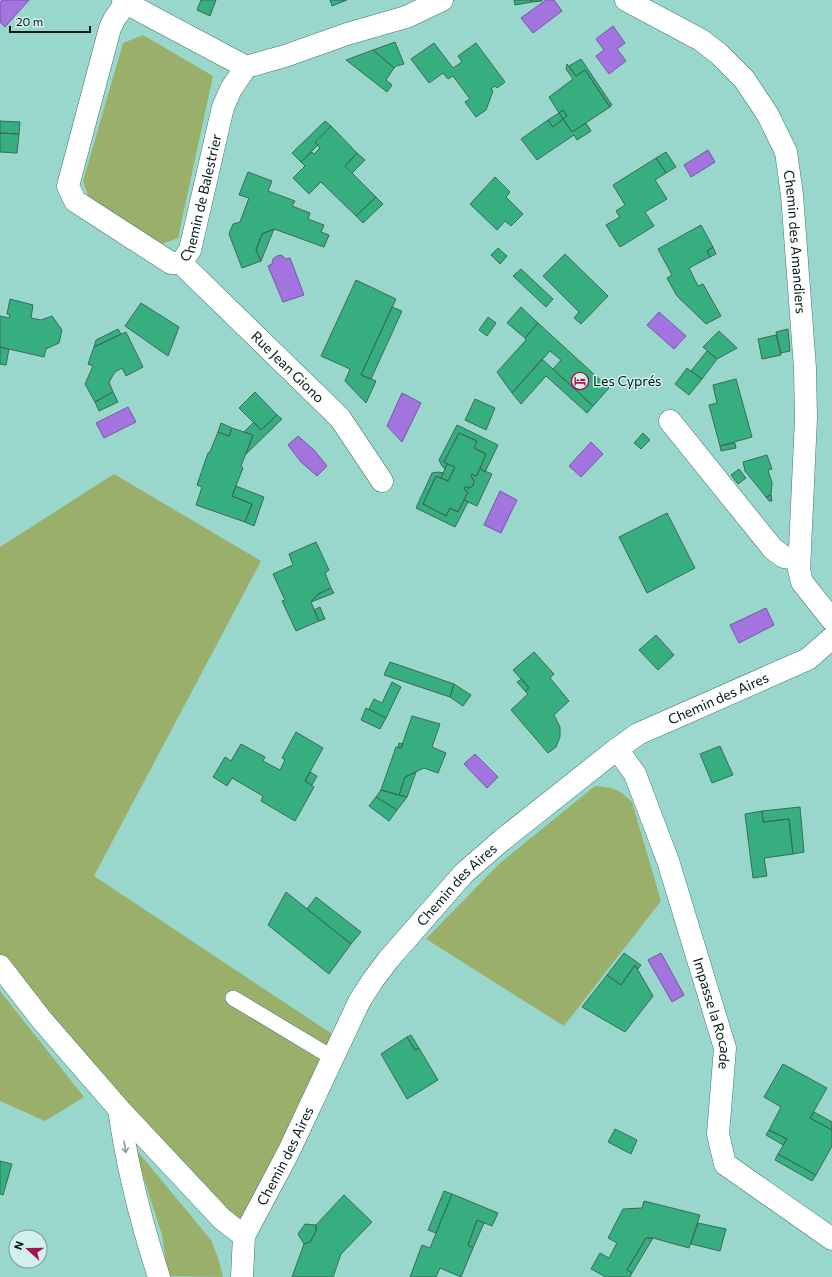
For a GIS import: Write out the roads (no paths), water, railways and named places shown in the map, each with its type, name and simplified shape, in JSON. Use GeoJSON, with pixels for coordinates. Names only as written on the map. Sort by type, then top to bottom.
{"type":"FeatureCollection","features":[{"type":"Feature","properties":{"kind":"street"},"geometry":{"type":"LineString","coordinates":[[246,67],[285,56],[347,34],[406,17],[442,0]]}},
{"type":"Feature","properties":{"kind":"street","name":"Chemin des Amandiers"},"geometry":{"type":"LineString","coordinates":[[626,0],[700,40],[719,54],[744,79],[768,115],[786,152],[792,195],[805,368],[806,418],[799,570],[802,582],[832,620]]}},
{"type":"Feature","properties":{"kind":"street","name":"Chemin de Balestrier"},"geometry":{"type":"LineString","coordinates":[[124,1],[246,67],[231,89],[223,107],[190,250],[181,263],[171,263],[75,201],[68,186],[110,28],[124,1]]}},
{"type":"Feature","properties":{"kind":"street","name":"Rue Jean Giono"},"geometry":{"type":"LineString","coordinates":[[181,263],[340,418],[382,481]]}},
{"type":"Feature","properties":{"kind":"street"},"geometry":{"type":"LineString","coordinates":[[670,421],[773,549],[784,557],[799,559]]}},
{"type":"Feature","properties":{"kind":"street","name":"Chemin des Aires"},"geometry":{"type":"LineString","coordinates":[[242,1277],[244,1236],[288,1153],[360,1000],[388,960],[464,873],[502,840],[638,734],[808,659],[832,638]]}},
{"type":"Feature","properties":{"kind":"street","name":"Impasse la Rocade"},"geometry":{"type":"LineString","coordinates":[[617,749],[635,774],[668,861],[725,1048],[718,1134],[726,1164],[832,1239]]}},
{"type":"Feature","properties":{"kind":"street"},"geometry":{"type":"LineString","coordinates":[[0,966],[41,1019],[119,1108],[222,1219],[244,1236]]}},
{"type":"Feature","properties":{"kind":"street"},"geometry":{"type":"LineString","coordinates":[[119,1108],[126,1153],[151,1253],[159,1277]]}},
{"type":"Feature","properties":{"kind":"lane"},"geometry":{"type":"LineString","coordinates":[[233,998],[333,1058]]}},
{"type":"Feature","properties":{"kind":"place","name":"Les Cyprés"},"geometry":{"type":"Point","coordinates":[580,381]}}]}
